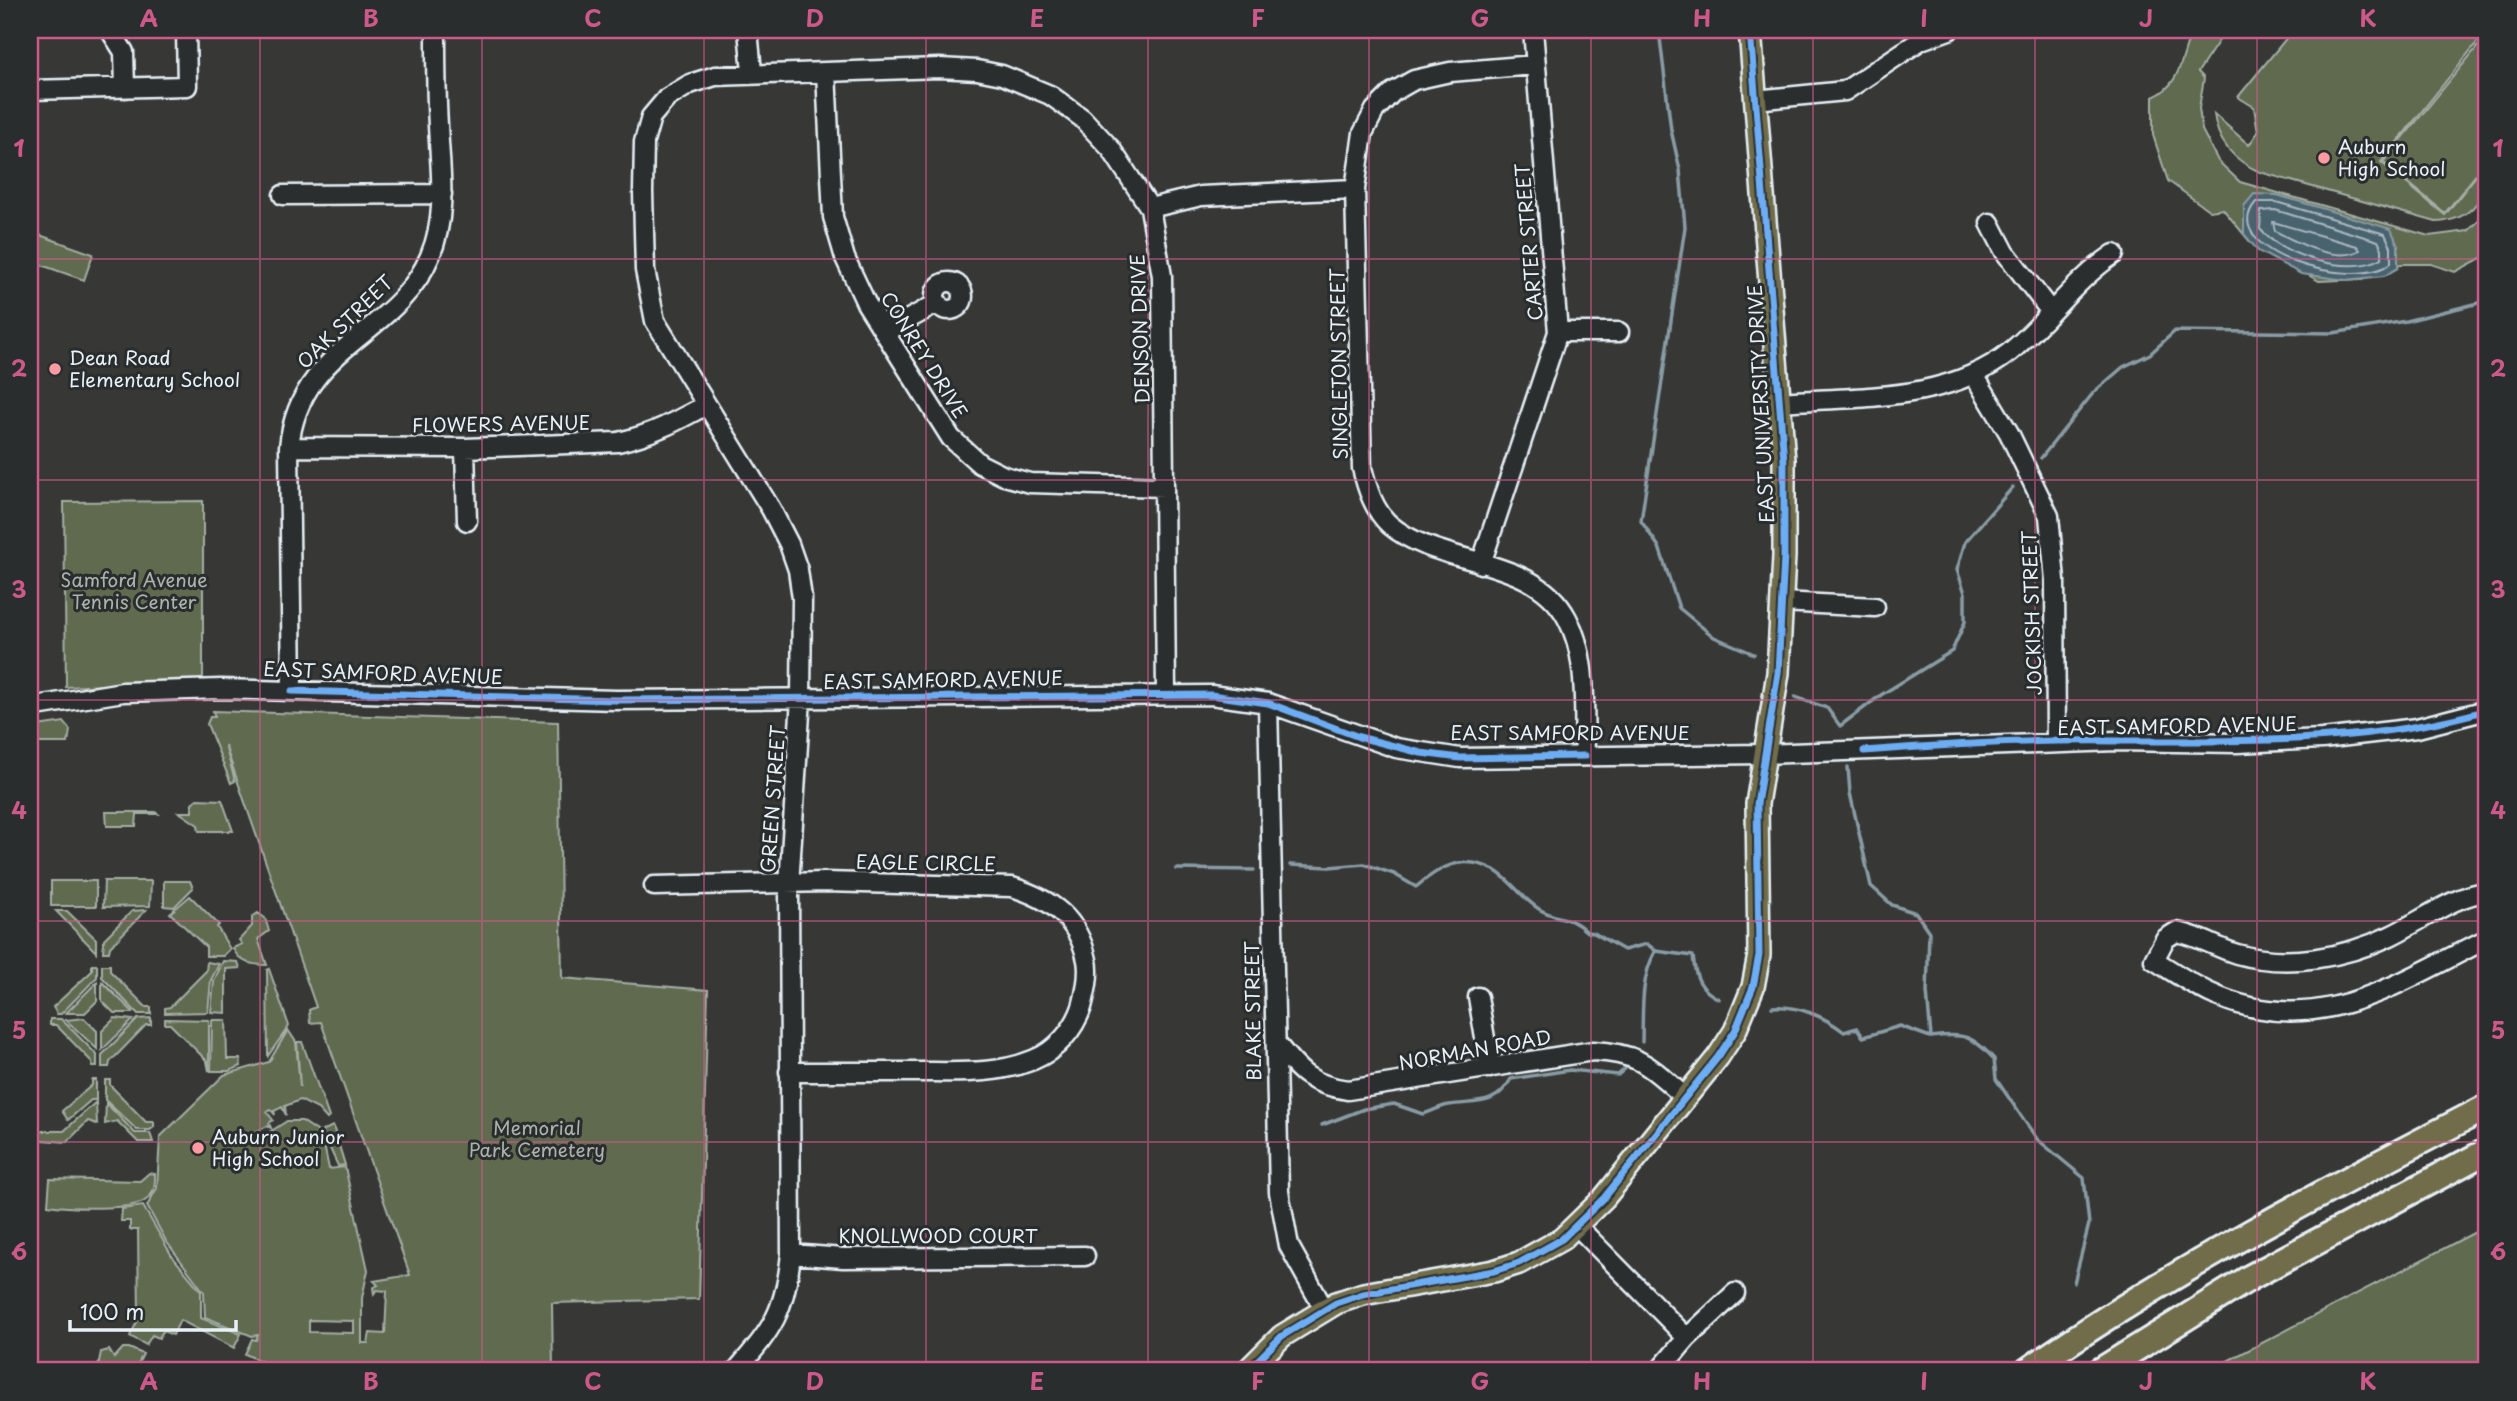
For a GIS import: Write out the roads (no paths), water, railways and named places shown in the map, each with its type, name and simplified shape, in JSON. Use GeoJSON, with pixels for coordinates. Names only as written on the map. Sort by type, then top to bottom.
{"type":"FeatureCollection","features":[{"type":"Feature","properties":{"kind":"highway"},"geometry":{"type":"LineString","coordinates":[[2027,1371],[2256,1228],[2487,1107]]}},
{"type":"Feature","properties":{"kind":"highway"},"geometry":{"type":"LineString","coordinates":[[2100,1371],[2263,1271],[2487,1151]]}},
{"type":"Feature","properties":{"kind":"main road","name":"EAST UNIVERSITY DRIVE"},"geometry":{"type":"LineString","coordinates":[[1247,1371],[1282,1336],[1324,1309],[1363,1294],[1519,1263],[1542,1252],[1577,1226],[1604,1198],[1735,1031],[1757,971],[1761,939],[1757,804],[1763,754],[1777,689],[1785,486],[1750,30]]}},
{"type":"Feature","properties":{"kind":"street"},"geometry":{"type":"LineString","coordinates":[[110,30],[124,52],[125,88]]}},
{"type":"Feature","properties":{"kind":"street"},"geometry":{"type":"LineString","coordinates":[[30,90],[187,86],[186,30]]}},
{"type":"Feature","properties":{"kind":"street","name":"OAK STREET"},"geometry":{"type":"LineString","coordinates":[[292,691],[289,447],[297,407],[312,382],[398,302],[429,260],[438,236],[442,194],[436,30]]}},
{"type":"Feature","properties":{"kind":"street"},"geometry":{"type":"LineString","coordinates":[[748,30],[752,72]]}},
{"type":"Feature","properties":{"kind":"street","name":"CARTER STREET"},"geometry":{"type":"LineString","coordinates":[[1481,564],[1558,332],[1533,30]]}},
{"type":"Feature","properties":{"kind":"street"},"geometry":{"type":"LineString","coordinates":[[1755,100],[1845,91],[1921,40],[1948,30]]}},
{"type":"Feature","properties":{"kind":"street","name":"SINGLETON STREET"},"geometry":{"type":"LineString","coordinates":[[1535,65],[1438,74],[1414,80],[1393,92],[1376,110],[1363,133],[1355,189],[1362,468],[1368,494],[1390,525],[1412,538],[1528,579],[1550,596],[1567,617],[1581,666],[1585,756]]}},
{"type":"Feature","properties":{"kind":"street","name":"DENSON DRIVE"},"geometry":{"type":"LineString","coordinates":[[752,72],[939,68],[977,70],[1026,84],[1050,95],[1082,118],[1102,138],[1150,208],[1162,276],[1166,694]]}},
{"type":"Feature","properties":{"kind":"street","name":"GREEN STREET"},"geometry":{"type":"LineString","coordinates":[[736,1371],[765,1337],[779,1315],[787,1290],[791,1254],[789,885],[801,698],[802,598],[798,570],[771,509],[655,321],[645,270],[644,142],[651,117],[667,98],[690,84],[715,76],[752,72]]}},
{"type":"Feature","properties":{"kind":"street","name":"CONREY DRIVE"},"geometry":{"type":"LineString","coordinates":[[827,72],[832,217],[849,270],[951,438],[980,464],[1004,476],[1030,483],[1164,487]]}},
{"type":"Feature","properties":{"kind":"street"},"geometry":{"type":"LineString","coordinates":[[1150,208],[1201,196],[1355,189]]}},
{"type":"Feature","properties":{"kind":"street"},"geometry":{"type":"LineString","coordinates":[[283,195],[442,194]]}},
{"type":"Feature","properties":{"kind":"street"},"geometry":{"type":"LineString","coordinates":[[1990,222],[2005,252],[2051,312]]}},
{"type":"Feature","properties":{"kind":"street"},"geometry":{"type":"LineString","coordinates":[[1780,402],[1909,392],[1935,388],[1974,375],[2009,352],[2074,287],[2114,254]]}},
{"type":"Feature","properties":{"kind":"street"},"geometry":{"type":"LineString","coordinates":[[885,332],[938,303]]}},
{"type":"Feature","properties":{"kind":"street"},"geometry":{"type":"LineString","coordinates":[[1558,332],[1619,332]]}},
{"type":"Feature","properties":{"kind":"street","name":"JOCKISH STREET"},"geometry":{"type":"LineString","coordinates":[[1974,375],[2009,433],[2049,516],[2055,580],[2056,743]]}},
{"type":"Feature","properties":{"kind":"street","name":"FLOWERS AVENUE"},"geometry":{"type":"LineString","coordinates":[[289,447],[465,448],[618,442],[643,437],[706,405]]}},
{"type":"Feature","properties":{"kind":"street"},"geometry":{"type":"LineString","coordinates":[[465,448],[467,521]]}},
{"type":"Feature","properties":{"kind":"street"},"geometry":{"type":"LineString","coordinates":[[1782,601],[1875,607]]}},
{"type":"Feature","properties":{"kind":"street","name":"EAST SAMFORD AVENUE"},"geometry":{"type":"LineString","coordinates":[[30,707],[123,692],[292,691],[615,700],[1210,695],[1268,703],[1359,737],[1421,753],[1460,758],[1763,754],[2056,743],[2322,739],[2417,727],[2487,710]]}},
{"type":"Feature","properties":{"kind":"street","name":"BLAKE STREET"},"geometry":{"type":"LineString","coordinates":[[1268,703],[1282,1219],[1289,1246],[1324,1309]]}},
{"type":"Feature","properties":{"kind":"street","name":"EAGLE CIRCLE"},"geometry":{"type":"LineString","coordinates":[[654,886],[789,885],[825,882],[1012,887],[1048,901],[1068,917],[1082,939],[1088,964],[1087,990],[1073,1026],[1057,1045],[1035,1059],[1010,1067],[970,1072],[789,1072]]}},
{"type":"Feature","properties":{"kind":"street"},"geometry":{"type":"LineString","coordinates":[[2487,892],[2471,895],[2387,938],[2335,956],[2293,960],[2259,958],[2176,932],[2165,939],[2154,960],[2210,993],[2256,1008],[2300,1012],[2360,1002],[2487,939]]}},
{"type":"Feature","properties":{"kind":"street"},"geometry":{"type":"LineString","coordinates":[[1478,997],[1490,1068]]}},
{"type":"Feature","properties":{"kind":"street","name":"NORMAN ROAD"},"geometry":{"type":"LineString","coordinates":[[1276,1043],[1294,1066],[1311,1080],[1326,1087],[1348,1090],[1593,1051],[1619,1052],[1643,1061],[1685,1097]]}},
{"type":"Feature","properties":{"kind":"street"},"geometry":{"type":"LineString","coordinates":[[1577,1226],[1687,1338]]}},
{"type":"Feature","properties":{"kind":"street","name":"KNOLLWOOD COURT"},"geometry":{"type":"LineString","coordinates":[[791,1254],[843,1258],[1085,1256]]}},
{"type":"Feature","properties":{"kind":"street"},"geometry":{"type":"LineString","coordinates":[[1658,1371],[1687,1338],[1735,1293]]}},
{"type":"Feature","properties":{"kind":"water"},"geometry":{"type":"Polygon","coordinates":[[[2254,194],[2277,195],[2391,229],[2398,245],[2398,268],[2384,276],[2346,280],[2301,274],[2258,251],[2244,234],[2244,206],[2254,194]]]}},
{"type":"Feature","properties":{"kind":"waterway"},"geometry":{"type":"LineString","coordinates":[[1659,30],[1671,130],[1680,170],[1685,227],[1641,521],[1659,547],[1679,608],[1714,637],[1754,654]]}},
{"type":"Feature","properties":{"kind":"waterway"},"geometry":{"type":"LineString","coordinates":[[2041,458],[2094,392],[2123,367],[2150,354],[2175,331],[2333,333],[2406,321],[2487,301]]}},
{"type":"Feature","properties":{"kind":"waterway"},"geometry":{"type":"LineString","coordinates":[[1795,697],[1827,708],[1840,726],[1881,695],[1952,651],[1965,622],[1965,593],[1957,570],[1965,542],[2013,487]]}},
{"type":"Feature","properties":{"kind":"waterway"},"geometry":{"type":"LineString","coordinates":[[1848,767],[1850,793],[1871,886],[1892,905],[1916,913],[1929,932],[1927,992],[1931,1037],[1959,1036],[1973,1040],[1986,1051],[1994,1059],[1996,1079],[2037,1139],[2084,1178],[2089,1224],[2074,1283]]}},
{"type":"Feature","properties":{"kind":"waterway"},"geometry":{"type":"LineString","coordinates":[[1290,865],[1329,867],[1364,864],[1394,874],[1416,887],[1443,868],[1452,865],[1483,865],[1500,874],[1539,909],[1575,922],[1587,932],[1594,933],[1624,950],[1647,944],[1656,951],[1693,956],[1700,982],[1719,999]]}},
{"type":"Feature","properties":{"kind":"waterway"},"geometry":{"type":"LineString","coordinates":[[1176,869],[1254,870]]}},
{"type":"Feature","properties":{"kind":"waterway"},"geometry":{"type":"LineString","coordinates":[[1642,1042],[1645,984],[1655,952]]}},
{"type":"Feature","properties":{"kind":"waterway"},"geometry":{"type":"LineString","coordinates":[[1772,1007],[1810,1013],[1844,1032],[1857,1028],[1863,1037],[1900,1026],[1930,1037]]}},
{"type":"Feature","properties":{"kind":"waterway"},"geometry":{"type":"LineString","coordinates":[[1322,1125],[1364,1109],[1394,1104],[1423,1114],[1446,1106],[1484,1101],[1498,1094],[1511,1079],[1570,1070],[1618,1075],[1628,1066]]}},
{"type":"Feature","properties":{"kind":"place","name":"Auburn High School"},"geometry":{"type":"Point","coordinates":[2324,158]}},
{"type":"Feature","properties":{"kind":"place","name":"Dean Road Elementary School"},"geometry":{"type":"Point","coordinates":[55,369]}},
{"type":"Feature","properties":{"kind":"place","name":"Auburn Junior High School"},"geometry":{"type":"Point","coordinates":[198,1148]}},
{"type":"Feature","properties":{"kind":"park label","name":"Samford Avenue Tennis Center"},"geometry":{"type":"Point","coordinates":[134,591]}},
{"type":"Feature","properties":{"kind":"park label","name":"Memorial Park Cemetery"},"geometry":{"type":"Point","coordinates":[537,1139]}}]}
